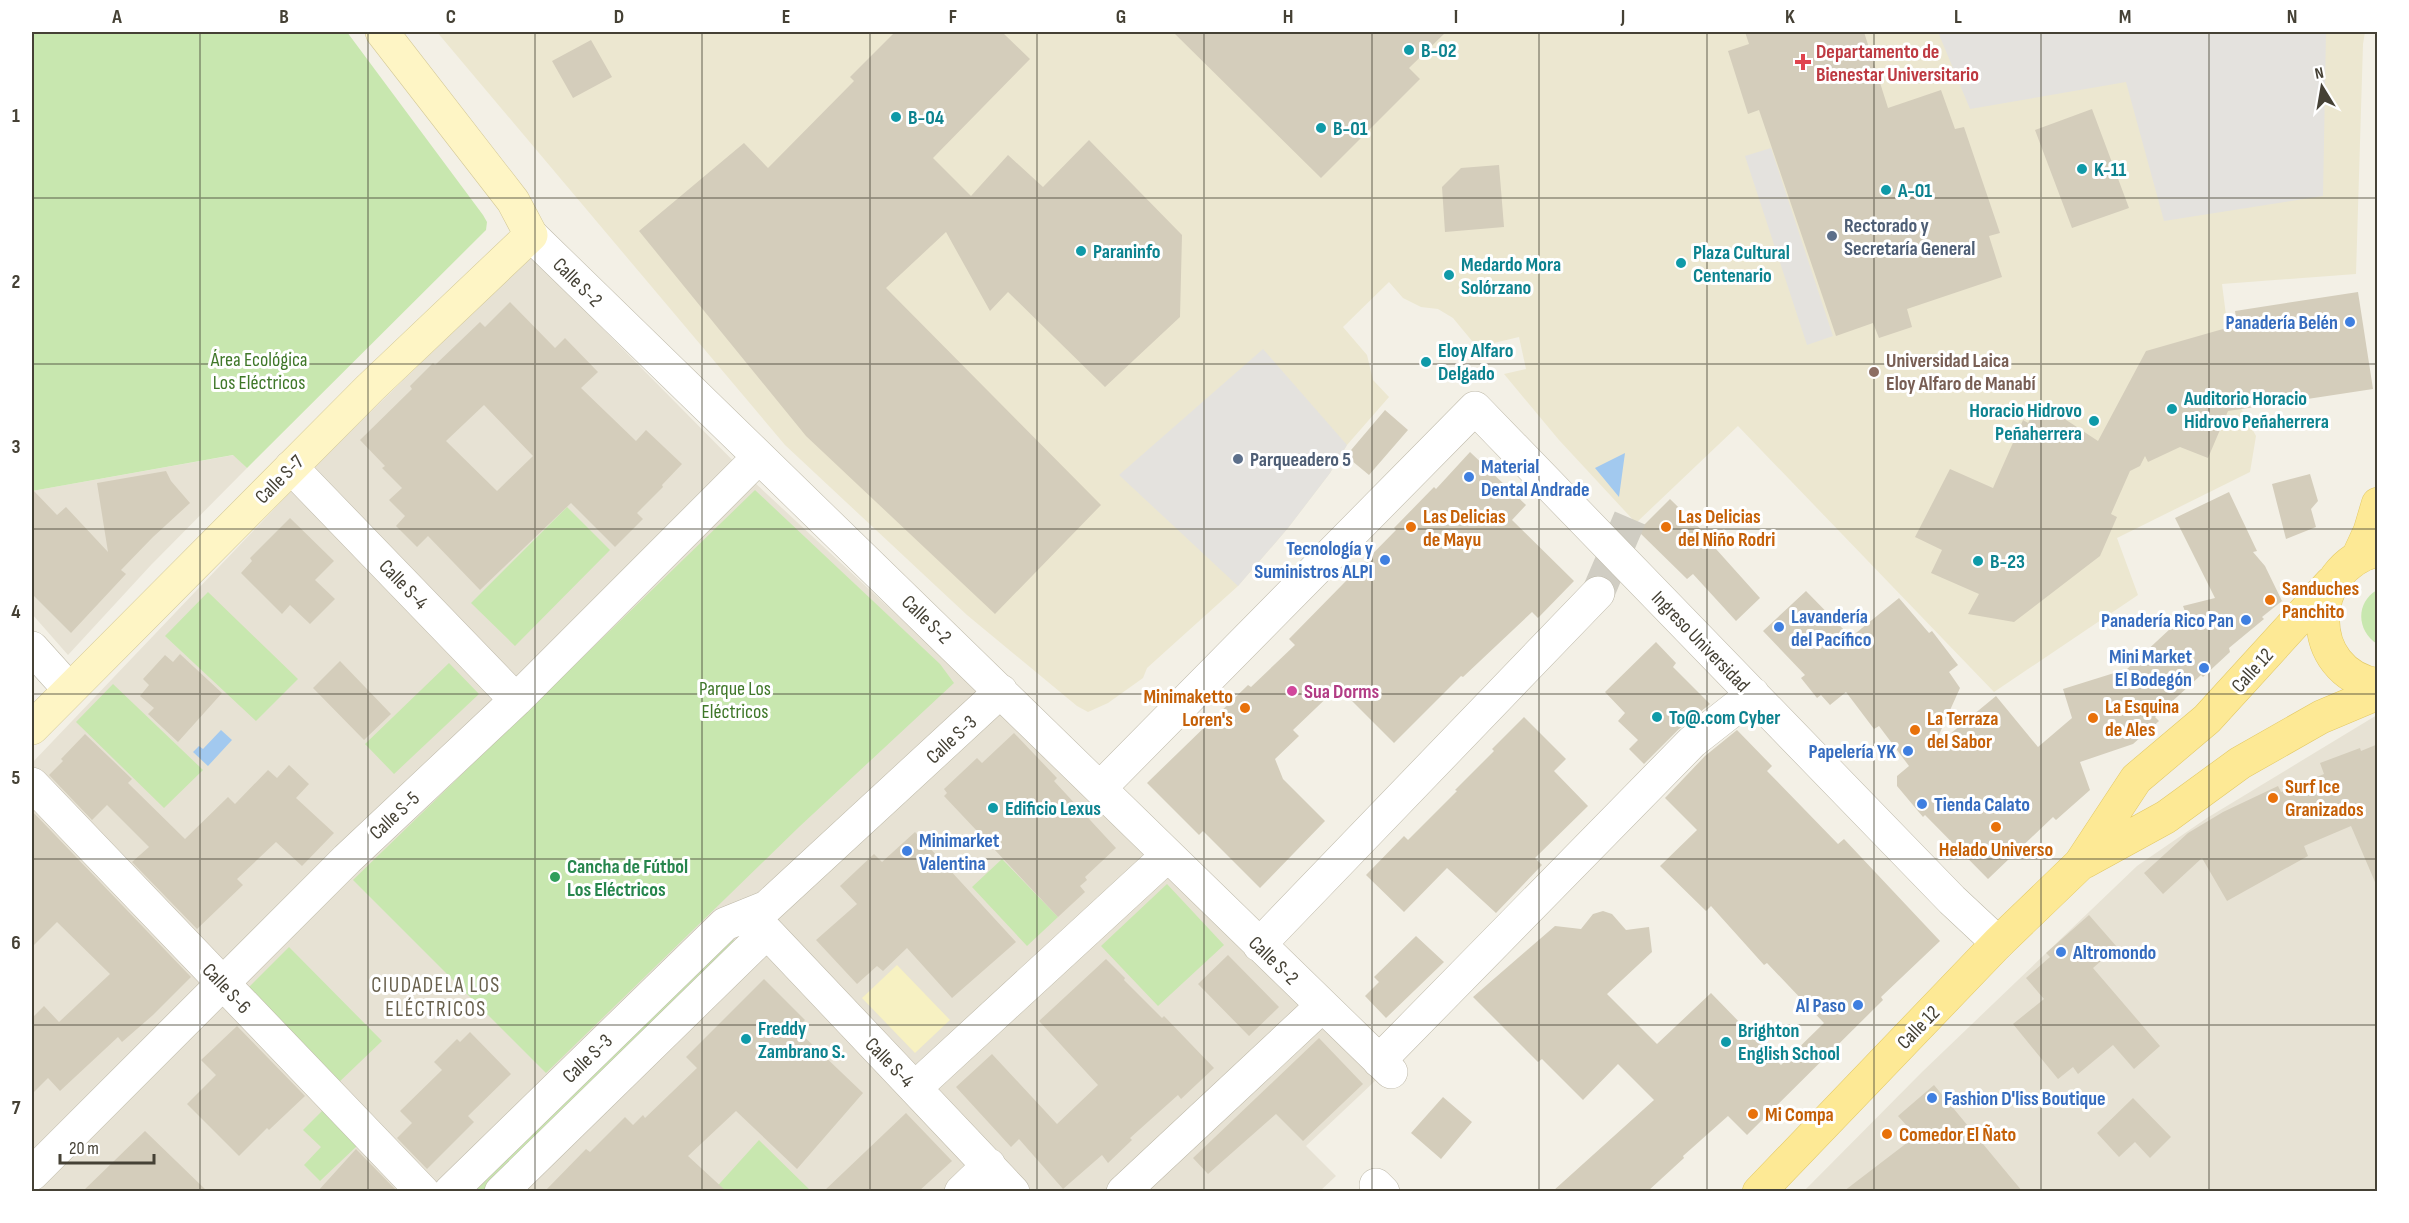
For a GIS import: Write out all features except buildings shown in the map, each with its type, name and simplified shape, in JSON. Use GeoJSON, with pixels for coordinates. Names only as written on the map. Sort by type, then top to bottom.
{"type":"FeatureCollection","features":[{"type":"Feature","properties":{"kind":"main road"},"geometry":{"type":"LineString","coordinates":[[2368,553],[2370,531],[2378,504]]}},
{"type":"Feature","properties":{"kind":"main road","name":"Calle 12"},"geometry":{"type":"LineString","coordinates":[[1759,1191],[1998,943],[2080,864],[2136,779],[2207,719],[2343,568],[2368,553]]}},
{"type":"Feature","properties":{"kind":"main road"},"geometry":{"type":"LineString","coordinates":[[2331,583],[2323,602],[2322,623],[2326,643],[2336,661],[2352,675],[2378,686]]}},
{"type":"Feature","properties":{"kind":"main road","name":"Calle 12"},"geometry":{"type":"LineString","coordinates":[[2080,864],[2166,817],[2240,763],[2321,717],[2378,693]]}},
{"type":"Feature","properties":{"kind":"street"},"geometry":{"type":"LineString","coordinates":[[382,32],[513,201],[531,235]]}},
{"type":"Feature","properties":{"kind":"street","name":"Calle S-2"},"geometry":{"type":"LineString","coordinates":[[531,235],[1385,1067],[1692,742],[1753,694]]}},
{"type":"Feature","properties":{"kind":"street","name":"Calle S-7"},"geometry":{"type":"LineString","coordinates":[[32,728],[370,388],[531,235]]}},
{"type":"Feature","properties":{"kind":"street","name":"Ingreso Universidad"},"geometry":{"type":"LineString","coordinates":[[1100,788],[1475,408],[1952,900],[1998,943]]}},
{"type":"Feature","properties":{"kind":"street","name":"Calle S-5"},"geometry":{"type":"LineString","coordinates":[[32,1174],[347,859],[516,700],[759,457]]}},
{"type":"Feature","properties":{"kind":"street","name":"Calle S-4"},"geometry":{"type":"LineString","coordinates":[[291,467],[516,700]]}},
{"type":"Feature","properties":{"kind":"street"},"geometry":{"type":"LineString","coordinates":[[1259,945],[1598,592]]}},
{"type":"Feature","properties":{"kind":"street"},"geometry":{"type":"LineString","coordinates":[[32,648],[69,689]]}},
{"type":"Feature","properties":{"kind":"street","name":"Calle S-3"},"geometry":{"type":"LineString","coordinates":[[501,1191],[767,920],[1001,691]]}},
{"type":"Feature","properties":{"kind":"street","name":"Calle S-6"},"geometry":{"type":"LineString","coordinates":[[32,784],[423,1191]]}},
{"type":"Feature","properties":{"kind":"street"},"geometry":{"type":"LineString","coordinates":[[915,1088],[1167,856]]}},
{"type":"Feature","properties":{"kind":"street","name":"Calle S-4"},"geometry":{"type":"LineString","coordinates":[[767,920],[915,1088],[1013,1191]]}},
{"type":"Feature","properties":{"kind":"street","name":"Calle S-3"},"geometry":{"type":"LineString","coordinates":[[450,1191],[725,924],[767,920]]}},
{"type":"Feature","properties":{"kind":"street"},"geometry":{"type":"LineString","coordinates":[[1123,1191],[1322,1006]]}},
{"type":"Feature","properties":{"kind":"street"},"geometry":{"type":"LineString","coordinates":[[962,1191],[989,1165]]}},
{"type":"Feature","properties":{"kind":"shaded area","name":"Universidad Laica Eloy Alfaro de Manabí"},"geometry":{"type":"Polygon","coordinates":[[[437,32],[2365,32],[2356,274],[2222,284],[2237,401],[2256,436],[2250,472],[2117,538],[2138,595],[1994,692],[1738,426],[1636,523],[1559,440],[1504,374],[1526,369],[1519,337],[1477,347],[1453,318],[1438,309],[1421,307],[1403,298],[1389,282],[1343,327],[1367,355],[1373,380],[1389,397],[1347,445],[1330,473],[1288,528],[1238,586],[1147,668],[1143,678],[1108,703],[1088,712],[1077,706],[967,615],[785,445],[437,32]]]}},
{"type":"Feature","properties":{"kind":"shaded area"},"geometry":{"type":"Polygon","coordinates":[[[1938,32],[2326,32],[2323,196],[2164,221],[2126,82],[1970,109],[1938,32]]]}},
{"type":"Feature","properties":{"kind":"shaded area"},"geometry":{"type":"Polygon","coordinates":[[[1771,148],[1833,336],[1807,345],[1745,156],[1771,148]]]}},
{"type":"Feature","properties":{"kind":"shaded area"},"geometry":{"type":"Polygon","coordinates":[[[531,256],[753,481],[1104,808],[1376,1080],[1306,1146],[1336,1176],[1320,1191],[32,1191],[32,763],[319,462],[531,256]]]}},
{"type":"Feature","properties":{"kind":"shaded area","name":"Parqueadero 5"},"geometry":{"type":"Polygon","coordinates":[[[1263,349],[1347,445],[1330,473],[1288,528],[1238,586],[1119,475],[1263,349]]]}},
{"type":"Feature","properties":{"kind":"shaded area"},"geometry":{"type":"Polygon","coordinates":[[[234,455],[247,468],[151,565],[68,655],[32,614],[32,491],[234,455]]]}},
{"type":"Feature","properties":{"kind":"shaded area"},"geometry":{"type":"Polygon","coordinates":[[[2377,715],[2377,1191],[1803,1192],[1922,1072],[2137,866],[2207,818],[2377,715]]]}},
{"type":"Feature","properties":{"kind":"green space","name":"Área Ecológica Los Eléctricos"},"geometry":{"type":"Polygon","coordinates":[[[32,32],[347,32],[483,215],[487,222],[486,230],[247,468],[233,455],[32,491],[32,32]]]}},
{"type":"Feature","properties":{"kind":"green space","name":"Parque Los Eléctricos"},"geometry":{"type":"Polygon","coordinates":[[[755,490],[940,664],[954,683],[799,827],[546,1073],[353,880],[755,490]]]}},
{"type":"Feature","properties":{"kind":"green space"},"geometry":{"type":"Polygon","coordinates":[[[567,507],[610,550],[515,646],[471,603],[567,507]]]}},
{"type":"Feature","properties":{"kind":"green space"},"geometry":{"type":"Polygon","coordinates":[[[2377,590],[2377,644],[2365,632],[2361,617],[2365,602],[2377,590]]]}},
{"type":"Feature","properties":{"kind":"green space"},"geometry":{"type":"Polygon","coordinates":[[[208,592],[298,679],[256,721],[165,636],[208,592]]]}},
{"type":"Feature","properties":{"kind":"green space"},"geometry":{"type":"Polygon","coordinates":[[[449,663],[479,694],[394,774],[365,744],[449,663]]]}},
{"type":"Feature","properties":{"kind":"green space"},"geometry":{"type":"Polygon","coordinates":[[[113,684],[203,770],[164,808],[76,722],[113,684]]]}},
{"type":"Feature","properties":{"kind":"green space"},"geometry":{"type":"Polygon","coordinates":[[[1002,859],[1058,917],[1027,946],[972,887],[1002,859]]]}},
{"type":"Feature","properties":{"kind":"green space"},"geometry":{"type":"Polygon","coordinates":[[[1167,884],[1224,945],[1158,1006],[1101,946],[1167,884]]]}},
{"type":"Feature","properties":{"kind":"green space"},"geometry":{"type":"Polygon","coordinates":[[[733,939],[734,941],[485,1191],[466,1192],[733,939]]]}},
{"type":"Feature","properties":{"kind":"green space"},"geometry":{"type":"Polygon","coordinates":[[[289,947],[382,1041],[335,1086],[243,993],[289,947]]]}},
{"type":"Feature","properties":{"kind":"green space"},"geometry":{"type":"Polygon","coordinates":[[[323,1110],[358,1145],[320,1181],[304,1165],[321,1147],[303,1130],[323,1110]]]}},
{"type":"Feature","properties":{"kind":"green space"},"geometry":{"type":"Polygon","coordinates":[[[759,1140],[811,1191],[712,1192],[759,1140]]]}},
{"type":"Feature","properties":{"kind":"sand"},"geometry":{"type":"Polygon","coordinates":[[[897,965],[950,1020],[915,1053],[862,998],[897,965]]]}},
{"type":"Feature","properties":{"kind":"water"},"geometry":{"type":"Polygon","coordinates":[[[1625,453],[1619,497],[1595,468],[1625,453]]]}},
{"type":"Feature","properties":{"kind":"water"},"geometry":{"type":"Polygon","coordinates":[[[221,730],[232,740],[208,766],[193,752],[199,746],[203,749],[221,730]]]}},
{"type":"Feature","properties":{"kind":"tunnel"},"geometry":{"type":"LineString","coordinates":[[1598,593],[1630,518]]}},
{"type":"Feature","properties":{"kind":"place","name":"B-02"},"geometry":{"type":"Point","coordinates":[1409,50]}},
{"type":"Feature","properties":{"kind":"place","name":"Departamento de Bienestar Universitario"},"geometry":{"type":"Point","coordinates":[1803,62]}},
{"type":"Feature","properties":{"kind":"place","name":"B-04"},"geometry":{"type":"Point","coordinates":[896,117]}},
{"type":"Feature","properties":{"kind":"place","name":"B-01"},"geometry":{"type":"Point","coordinates":[1321,128]}},
{"type":"Feature","properties":{"kind":"place","name":"K-11"},"geometry":{"type":"Point","coordinates":[2082,169]}},
{"type":"Feature","properties":{"kind":"place","name":"A-01"},"geometry":{"type":"Point","coordinates":[1886,190]}},
{"type":"Feature","properties":{"kind":"place","name":"Rectorado y Secretaría General"},"geometry":{"type":"Point","coordinates":[1832,236]}},
{"type":"Feature","properties":{"kind":"place","name":"Paraninfo"},"geometry":{"type":"Point","coordinates":[1081,251]}},
{"type":"Feature","properties":{"kind":"place","name":"Plaza Cultural Centenario"},"geometry":{"type":"Point","coordinates":[1681,263]}},
{"type":"Feature","properties":{"kind":"place","name":"Medardo Mora Solórzano"},"geometry":{"type":"Point","coordinates":[1449,275]}},
{"type":"Feature","properties":{"kind":"place","name":"Panadería Belén"},"geometry":{"type":"Point","coordinates":[2350,322]}},
{"type":"Feature","properties":{"kind":"place","name":"Eloy Alfaro Delgado"},"geometry":{"type":"Point","coordinates":[1426,362]}},
{"type":"Feature","properties":{"kind":"place","name":"Universidad Laica Eloy Alfaro de Manabí"},"geometry":{"type":"Point","coordinates":[1874,372]}},
{"type":"Feature","properties":{"kind":"place","name":"Auditorio Horacio Hidrovo Peñaherrera"},"geometry":{"type":"Point","coordinates":[2172,409]}},
{"type":"Feature","properties":{"kind":"place","name":"Horacio Hidrovo Peñaherrera"},"geometry":{"type":"Point","coordinates":[2094,421]}},
{"type":"Feature","properties":{"kind":"place","name":"Parqueadero 5"},"geometry":{"type":"Point","coordinates":[1238,459]}},
{"type":"Feature","properties":{"kind":"place","name":"Material Dental Andrade"},"geometry":{"type":"Point","coordinates":[1469,477]}},
{"type":"Feature","properties":{"kind":"place","name":"Las Delicias de Mayu"},"geometry":{"type":"Point","coordinates":[1411,527]}},
{"type":"Feature","properties":{"kind":"place","name":"Las Delicias del Niño Rodri"},"geometry":{"type":"Point","coordinates":[1666,527]}},
{"type":"Feature","properties":{"kind":"place","name":"Tecnología y Suministros ALPI"},"geometry":{"type":"Point","coordinates":[1385,560]}},
{"type":"Feature","properties":{"kind":"place","name":"B-23"},"geometry":{"type":"Point","coordinates":[1978,561]}},
{"type":"Feature","properties":{"kind":"place","name":"Sanduches Panchito"},"geometry":{"type":"Point","coordinates":[2270,600]}},
{"type":"Feature","properties":{"kind":"place","name":"Panadería Rico Pan"},"geometry":{"type":"Point","coordinates":[2246,620]}},
{"type":"Feature","properties":{"kind":"place","name":"Lavandería del Pacífico"},"geometry":{"type":"Point","coordinates":[1779,627]}},
{"type":"Feature","properties":{"kind":"place","name":"Mini Market El Bodegón"},"geometry":{"type":"Point","coordinates":[2204,668]}},
{"type":"Feature","properties":{"kind":"place","name":"Sua Dorms"},"geometry":{"type":"Point","coordinates":[1292,691]}},
{"type":"Feature","properties":{"kind":"place","name":"Minimaketto Loren's"},"geometry":{"type":"Point","coordinates":[1245,708]}},
{"type":"Feature","properties":{"kind":"place","name":"To@.com Cyber"},"geometry":{"type":"Point","coordinates":[1657,717]}},
{"type":"Feature","properties":{"kind":"place","name":"La Esquina de Ales"},"geometry":{"type":"Point","coordinates":[2093,718]}},
{"type":"Feature","properties":{"kind":"place","name":"La Terraza del Sabor"},"geometry":{"type":"Point","coordinates":[1915,730]}},
{"type":"Feature","properties":{"kind":"place","name":"Papelería YK"},"geometry":{"type":"Point","coordinates":[1908,751]}},
{"type":"Feature","properties":{"kind":"place","name":"Surf Ice Granizados"},"geometry":{"type":"Point","coordinates":[2273,798]}},
{"type":"Feature","properties":{"kind":"place","name":"Tienda Calato"},"geometry":{"type":"Point","coordinates":[1922,804]}},
{"type":"Feature","properties":{"kind":"place","name":"Edificio Lexus"},"geometry":{"type":"Point","coordinates":[993,808]}},
{"type":"Feature","properties":{"kind":"place","name":"Helado Universo"},"geometry":{"type":"Point","coordinates":[1996,827]}},
{"type":"Feature","properties":{"kind":"place","name":"Minimarket Valentina"},"geometry":{"type":"Point","coordinates":[907,851]}},
{"type":"Feature","properties":{"kind":"place","name":"Cancha de Fútbol Los Eléctricos"},"geometry":{"type":"Point","coordinates":[555,877]}},
{"type":"Feature","properties":{"kind":"place","name":"Altromondo"},"geometry":{"type":"Point","coordinates":[2061,952]}},
{"type":"Feature","properties":{"kind":"place","name":"Al Paso"},"geometry":{"type":"Point","coordinates":[1858,1005]}},
{"type":"Feature","properties":{"kind":"place","name":"Freddy Zambrano S."},"geometry":{"type":"Point","coordinates":[746,1039]}},
{"type":"Feature","properties":{"kind":"place","name":"Brighton English School"},"geometry":{"type":"Point","coordinates":[1726,1042]}},
{"type":"Feature","properties":{"kind":"place","name":"Fashion D'liss Boutique"},"geometry":{"type":"Point","coordinates":[1932,1098]}},
{"type":"Feature","properties":{"kind":"place","name":"Mi Compa"},"geometry":{"type":"Point","coordinates":[1753,1114]}},
{"type":"Feature","properties":{"kind":"place","name":"Comedor El Ñato"},"geometry":{"type":"Point","coordinates":[1887,1134]}},
{"type":"Feature","properties":{"kind":"district","name":"CIUDADELA LOS ELÉCTRICOS"},"geometry":{"type":"Point","coordinates":[436,997]}}]}
